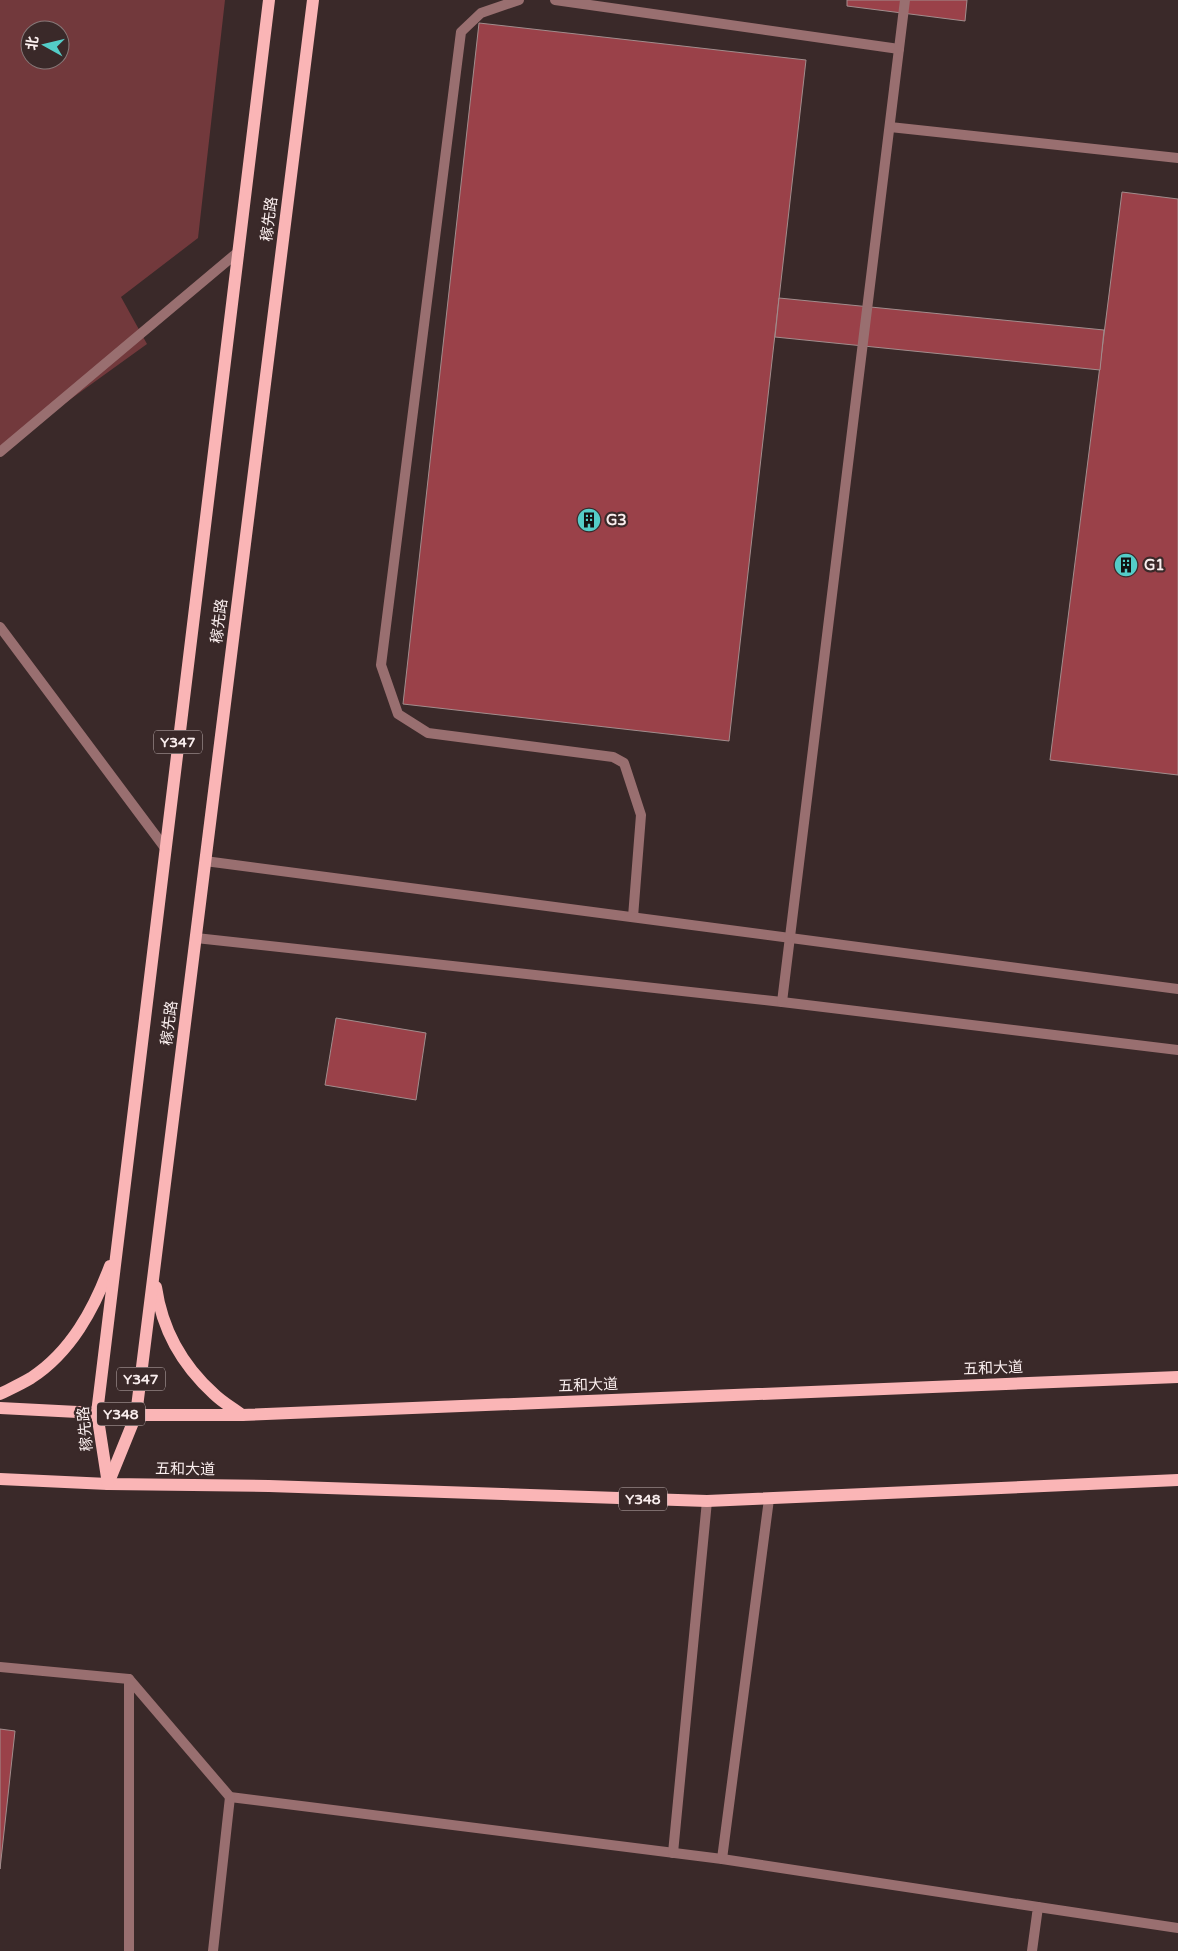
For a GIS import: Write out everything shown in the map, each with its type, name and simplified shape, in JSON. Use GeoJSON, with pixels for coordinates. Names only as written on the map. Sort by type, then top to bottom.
{"type":"FeatureCollection","features":[{"type":"Feature","properties":{"kind":"main road","name":"稼先路"},"geometry":{"type":"LineString","coordinates":[[108,1484],[97,1413],[269,0]]}},
{"type":"Feature","properties":{"kind":"main road","name":"稼先路"},"geometry":{"type":"LineString","coordinates":[[108,1484],[136,1414],[313,0]]}},
{"type":"Feature","properties":{"kind":"main road"},"geometry":{"type":"LineString","coordinates":[[0,1394],[32,1378],[62,1351],[85,1322],[102,1288],[117,1248]]}},
{"type":"Feature","properties":{"kind":"main road"},"geometry":{"type":"LineString","coordinates":[[154,1269],[159,1309],[174,1346],[214,1395],[242,1415]]}},
{"type":"Feature","properties":{"kind":"main road","name":"五和大道"},"geometry":{"type":"LineString","coordinates":[[0,1408],[97,1413],[242,1415],[1178,1377]]}},
{"type":"Feature","properties":{"kind":"main road","name":"五和大道"},"geometry":{"type":"LineString","coordinates":[[0,1479],[108,1484],[269,1486],[707,1501],[1178,1480]]}},
{"type":"Feature","properties":{"kind":"lane"},"geometry":{"type":"LineString","coordinates":[[519,0],[481,13],[461,32],[381,665],[398,714],[428,733],[613,757],[624,763],[641,814],[633,917]]}},
{"type":"Feature","properties":{"kind":"lane"},"geometry":{"type":"LineString","coordinates":[[555,0],[899,49]]}},
{"type":"Feature","properties":{"kind":"lane"},"geometry":{"type":"LineString","coordinates":[[782,1002],[905,0]]}},
{"type":"Feature","properties":{"kind":"lane"},"geometry":{"type":"LineString","coordinates":[[890,127],[1178,158]]}},
{"type":"Feature","properties":{"kind":"lane"},"geometry":{"type":"LineString","coordinates":[[0,452],[238,252]]}},
{"type":"Feature","properties":{"kind":"lane"},"geometry":{"type":"LineString","coordinates":[[0,627],[165,848]]}},
{"type":"Feature","properties":{"kind":"lane"},"geometry":{"type":"LineString","coordinates":[[205,861],[1178,989]]}},
{"type":"Feature","properties":{"kind":"lane"},"geometry":{"type":"LineString","coordinates":[[196,938],[782,1002],[1178,1050]]}},
{"type":"Feature","properties":{"kind":"lane"},"geometry":{"type":"LineString","coordinates":[[722,1859],[769,1499]]}},
{"type":"Feature","properties":{"kind":"lane"},"geometry":{"type":"LineString","coordinates":[[673,1853],[707,1501]]}},
{"type":"Feature","properties":{"kind":"lane"},"geometry":{"type":"LineString","coordinates":[[0,1667],[129,1679],[230,1797],[722,1859],[1178,1928]]}},
{"type":"Feature","properties":{"kind":"lane"},"geometry":{"type":"LineString","coordinates":[[129,1679],[129,1951]]}},
{"type":"Feature","properties":{"kind":"lane"},"geometry":{"type":"LineString","coordinates":[[213,1951],[230,1797]]}},
{"type":"Feature","properties":{"kind":"lane"},"geometry":{"type":"LineString","coordinates":[[1032,1951],[1038,1907]]}},
{"type":"Feature","properties":{"kind":"shaded area"},"geometry":{"type":"Polygon","coordinates":[[[0,0],[225,0],[198,238],[121,297],[147,344],[0,450],[0,0]]]}},
{"type":"Feature","properties":{"kind":"building"},"geometry":{"type":"Polygon","coordinates":[[[847,0],[967,0],[965,21],[847,6],[847,0]]]}},
{"type":"Feature","properties":{"kind":"building","name":"G3"},"geometry":{"type":"Polygon","coordinates":[[[479,23],[806,60],[729,741],[403,704],[479,23]]]}},
{"type":"Feature","properties":{"kind":"building","name":"G1"},"geometry":{"type":"Polygon","coordinates":[[[1122,192],[1178,199],[1178,775],[1050,760],[1122,192]]]}},
{"type":"Feature","properties":{"kind":"building"},"geometry":{"type":"Polygon","coordinates":[[[779,298],[1104,330],[1100,370],[775,337],[779,298]]]}},
{"type":"Feature","properties":{"kind":"building"},"geometry":{"type":"Polygon","coordinates":[[[336,1018],[426,1033],[416,1100],[325,1085],[336,1018]]]}},
{"type":"Feature","properties":{"kind":"building"},"geometry":{"type":"Polygon","coordinates":[[[0,1729],[15,1731],[0,1869],[0,1729]]]}},
{"type":"Feature","properties":{"kind":"place","name":"G3"},"geometry":{"type":"Point","coordinates":[589,520]}},
{"type":"Feature","properties":{"kind":"place","name":"G1"},"geometry":{"type":"Point","coordinates":[1126,565]}}]}
